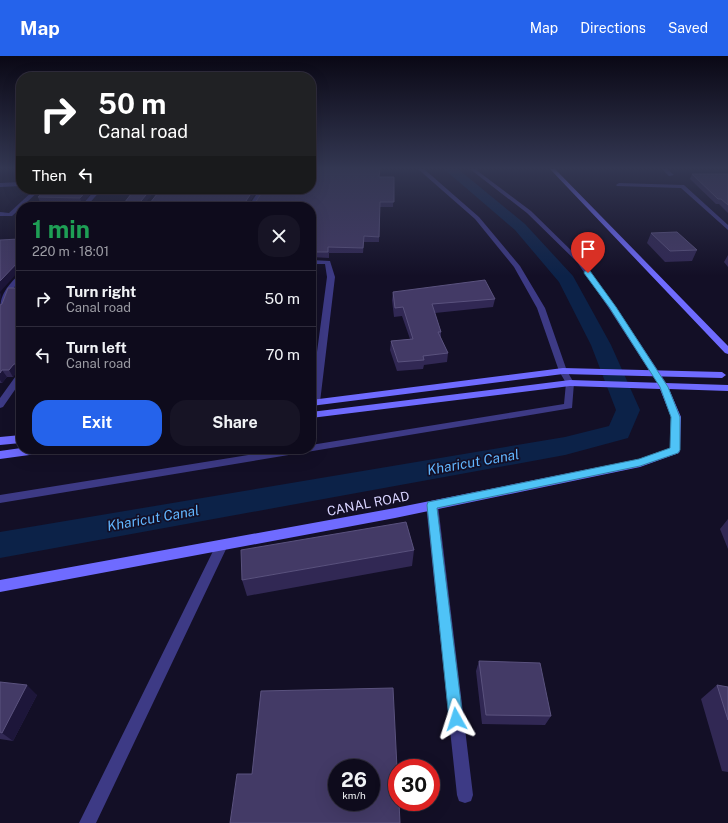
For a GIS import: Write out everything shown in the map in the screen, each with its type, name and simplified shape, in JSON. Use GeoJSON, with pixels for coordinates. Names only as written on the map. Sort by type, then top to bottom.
{"type":"FeatureCollection","features":[{"type":"Feature","properties":{"kind":"street"},"geometry":{"type":"LineString","coordinates":[[316,447],[569,406],[570,383],[563,371],[541,308],[517,266],[478,218],[463,205]]}},
{"type":"Feature","properties":{"kind":"street"},"geometry":{"type":"LineString","coordinates":[[519,205],[529,212],[579,261],[612,307],[664,387]]}},
{"type":"Feature","properties":{"kind":"street"},"geometry":{"type":"LineString","coordinates":[[587,205],[728,351]]}},
{"type":"Feature","properties":{"kind":"street"},"geometry":{"type":"LineString","coordinates":[[703,205],[728,228]]}},
{"type":"Feature","properties":{"kind":"street"},"geometry":{"type":"LineString","coordinates":[[0,214],[10,215],[16,209]]}},
{"type":"Feature","properties":{"kind":"street"},"geometry":{"type":"LineString","coordinates":[[316,262],[328,262],[331,277],[316,381]]}},
{"type":"Feature","properties":{"kind":"street"},"geometry":{"type":"LineString","coordinates":[[0,310],[9,289],[16,281]]}},
{"type":"Feature","properties":{"kind":"street"},"geometry":{"type":"LineString","coordinates":[[316,402],[563,371],[655,374],[725,371],[724,380],[728,385]]}},
{"type":"Feature","properties":{"kind":"street"},"geometry":{"type":"LineString","coordinates":[[0,406],[16,382]]}},
{"type":"Feature","properties":{"kind":"street"},"geometry":{"type":"LineString","coordinates":[[316,414],[570,383],[728,388]]}},
{"type":"Feature","properties":{"kind":"street","name":"CANAL ROAD"},"geometry":{"type":"LineString","coordinates":[[0,586],[432,505],[640,462],[675,450],[676,417],[664,387]]}},
{"type":"Feature","properties":{"kind":"street"},"geometry":{"type":"LineString","coordinates":[[0,442],[16,440]]}},
{"type":"Feature","properties":{"kind":"street"},"geometry":{"type":"LineString","coordinates":[[0,455],[16,453]]}},
{"type":"Feature","properties":{"kind":"street"},"geometry":{"type":"LineString","coordinates":[[0,499],[277,454]]}},
{"type":"Feature","properties":{"kind":"street"},"geometry":{"type":"LineString","coordinates":[[432,505],[465,795]]}},
{"type":"Feature","properties":{"kind":"street"},"geometry":{"type":"LineString","coordinates":[[88,823],[222,545]]}},
{"type":"Feature","properties":{"kind":"building"},"geometry":{"type":"Polygon","coordinates":[[[316,205],[380,205],[379,237],[364,236],[363,248],[328,247],[328,252],[316,252],[316,205]]]}},
{"type":"Feature","properties":{"kind":"building"},"geometry":{"type":"Polygon","coordinates":[[[677,232],[697,250],[670,251],[651,233],[677,232]]]}},
{"type":"Feature","properties":{"kind":"building"},"geometry":{"type":"Polygon","coordinates":[[[16,239],[16,264],[0,281],[0,240],[16,239]]]}},
{"type":"Feature","properties":{"kind":"building"},"geometry":{"type":"Polygon","coordinates":[[[485,280],[495,299],[432,304],[441,332],[438,332],[448,353],[423,356],[424,360],[398,362],[391,341],[413,339],[403,307],[395,308],[393,292],[485,280]]]}},
{"type":"Feature","properties":{"kind":"building"},"geometry":{"type":"Polygon","coordinates":[[[8,288],[16,288],[16,363],[9,370],[2,370],[0,373],[0,305],[2,304],[8,288]]]}},
{"type":"Feature","properties":{"kind":"building"},"geometry":{"type":"Polygon","coordinates":[[[406,522],[414,550],[242,580],[241,550],[406,522]]]}},
{"type":"Feature","properties":{"kind":"building"},"geometry":{"type":"Polygon","coordinates":[[[479,661],[540,663],[551,716],[486,715],[479,661]]]}},
{"type":"Feature","properties":{"kind":"building"},"geometry":{"type":"Polygon","coordinates":[[[0,682],[27,685],[2,733],[0,732],[0,682]]]}},
{"type":"Feature","properties":{"kind":"building"},"geometry":{"type":"Polygon","coordinates":[[[717,685],[728,687],[728,720],[717,685]]]}},
{"type":"Feature","properties":{"kind":"building"},"geometry":{"type":"Polygon","coordinates":[[[393,688],[397,759],[388,759],[388,811],[399,811],[400,823],[230,823],[237,774],[252,774],[261,691],[393,688]]]}},
{"type":"Feature","properties":{"kind":"waterway","name":"Kharicut Canal"},"geometry":{"type":"LineString","coordinates":[[0,545],[565,446],[619,432],[628,410],[601,345],[567,280],[520,227],[493,205]]}},
{"type":"Feature","properties":{"kind":"route"},"geometry":{"type":"LineString","coordinates":[[456,719],[432,505],[640,462],[675,450],[676,417],[664,387],[588,273]]}}]}
